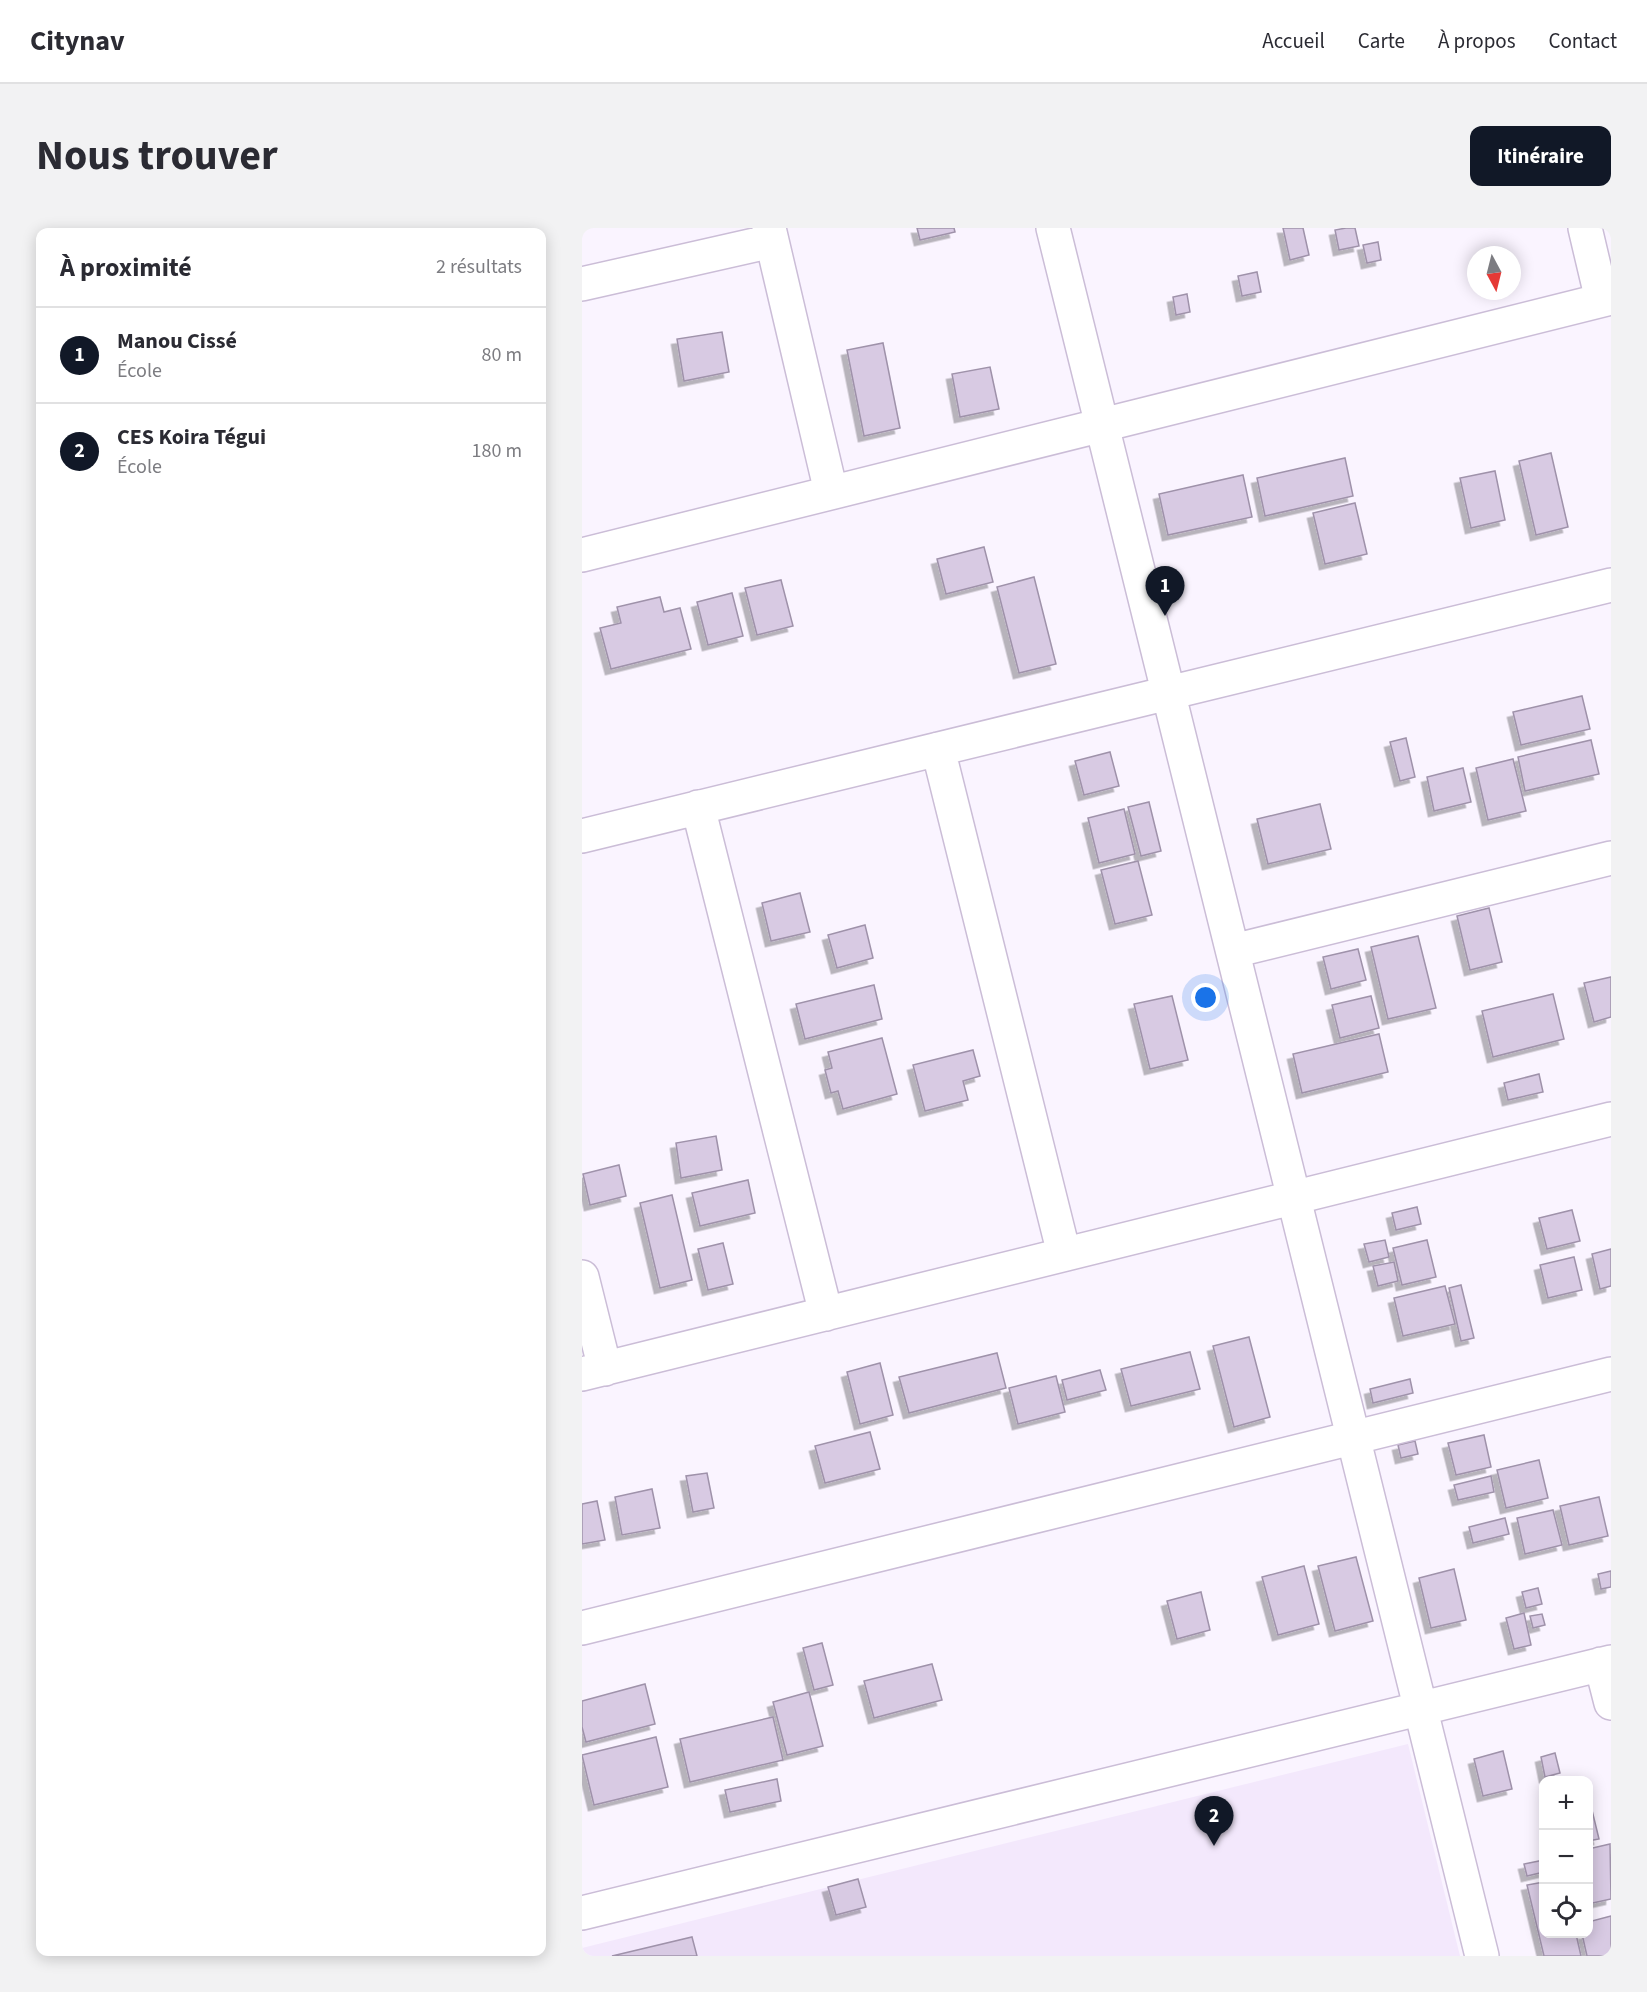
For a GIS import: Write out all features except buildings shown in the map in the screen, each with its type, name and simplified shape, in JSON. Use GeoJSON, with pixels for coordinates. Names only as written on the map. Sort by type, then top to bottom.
{"type":"FeatureCollection","features":[{"type":"Feature","properties":{"kind":"street"},"geometry":{"type":"LineString","coordinates":[[1053,228],[1482,1956]]}},
{"type":"Feature","properties":{"kind":"street"},"geometry":{"type":"LineString","coordinates":[[582,555],[1607,299],[1585,228]]}},
{"type":"Feature","properties":{"kind":"street"},"geometry":{"type":"LineString","coordinates":[[582,284],[771,235],[831,492]]}},
{"type":"Feature","properties":{"kind":"street"},"geometry":{"type":"LineString","coordinates":[[582,836],[1611,585]]}},
{"type":"Feature","properties":{"kind":"street"},"geometry":{"type":"LineString","coordinates":[[938,749],[1065,1254]]}},
{"type":"Feature","properties":{"kind":"street"},"geometry":{"type":"LineString","coordinates":[[698,807],[826,1314]]}},
{"type":"Feature","properties":{"kind":"street"},"geometry":{"type":"LineString","coordinates":[[1233,951],[1611,858]]}},
{"type":"Feature","properties":{"kind":"street"},"geometry":{"type":"LineString","coordinates":[[582,1276],[593,1371],[1611,1119]]}},
{"type":"Feature","properties":{"kind":"street"},"geometry":{"type":"LineString","coordinates":[[582,1628],[1611,1374]]}},
{"type":"Feature","properties":{"kind":"street"},"geometry":{"type":"LineString","coordinates":[[582,1913],[1606,1663],[1611,1702]]}},
{"type":"Feature","properties":{"kind":"shaded area"},"geometry":{"type":"Polygon","coordinates":[[[1408,1744],[1460,1956],[582,1956],[582,1948],[1408,1744]]]}},
{"type":"Feature","properties":{"kind":"place","name":"Manou Cissé"},"geometry":{"type":"Point","coordinates":[1165,616]}},
{"type":"Feature","properties":{"kind":"place","name":"CES Koira Tégui"},"geometry":{"type":"Point","coordinates":[1214,1846]}}]}
